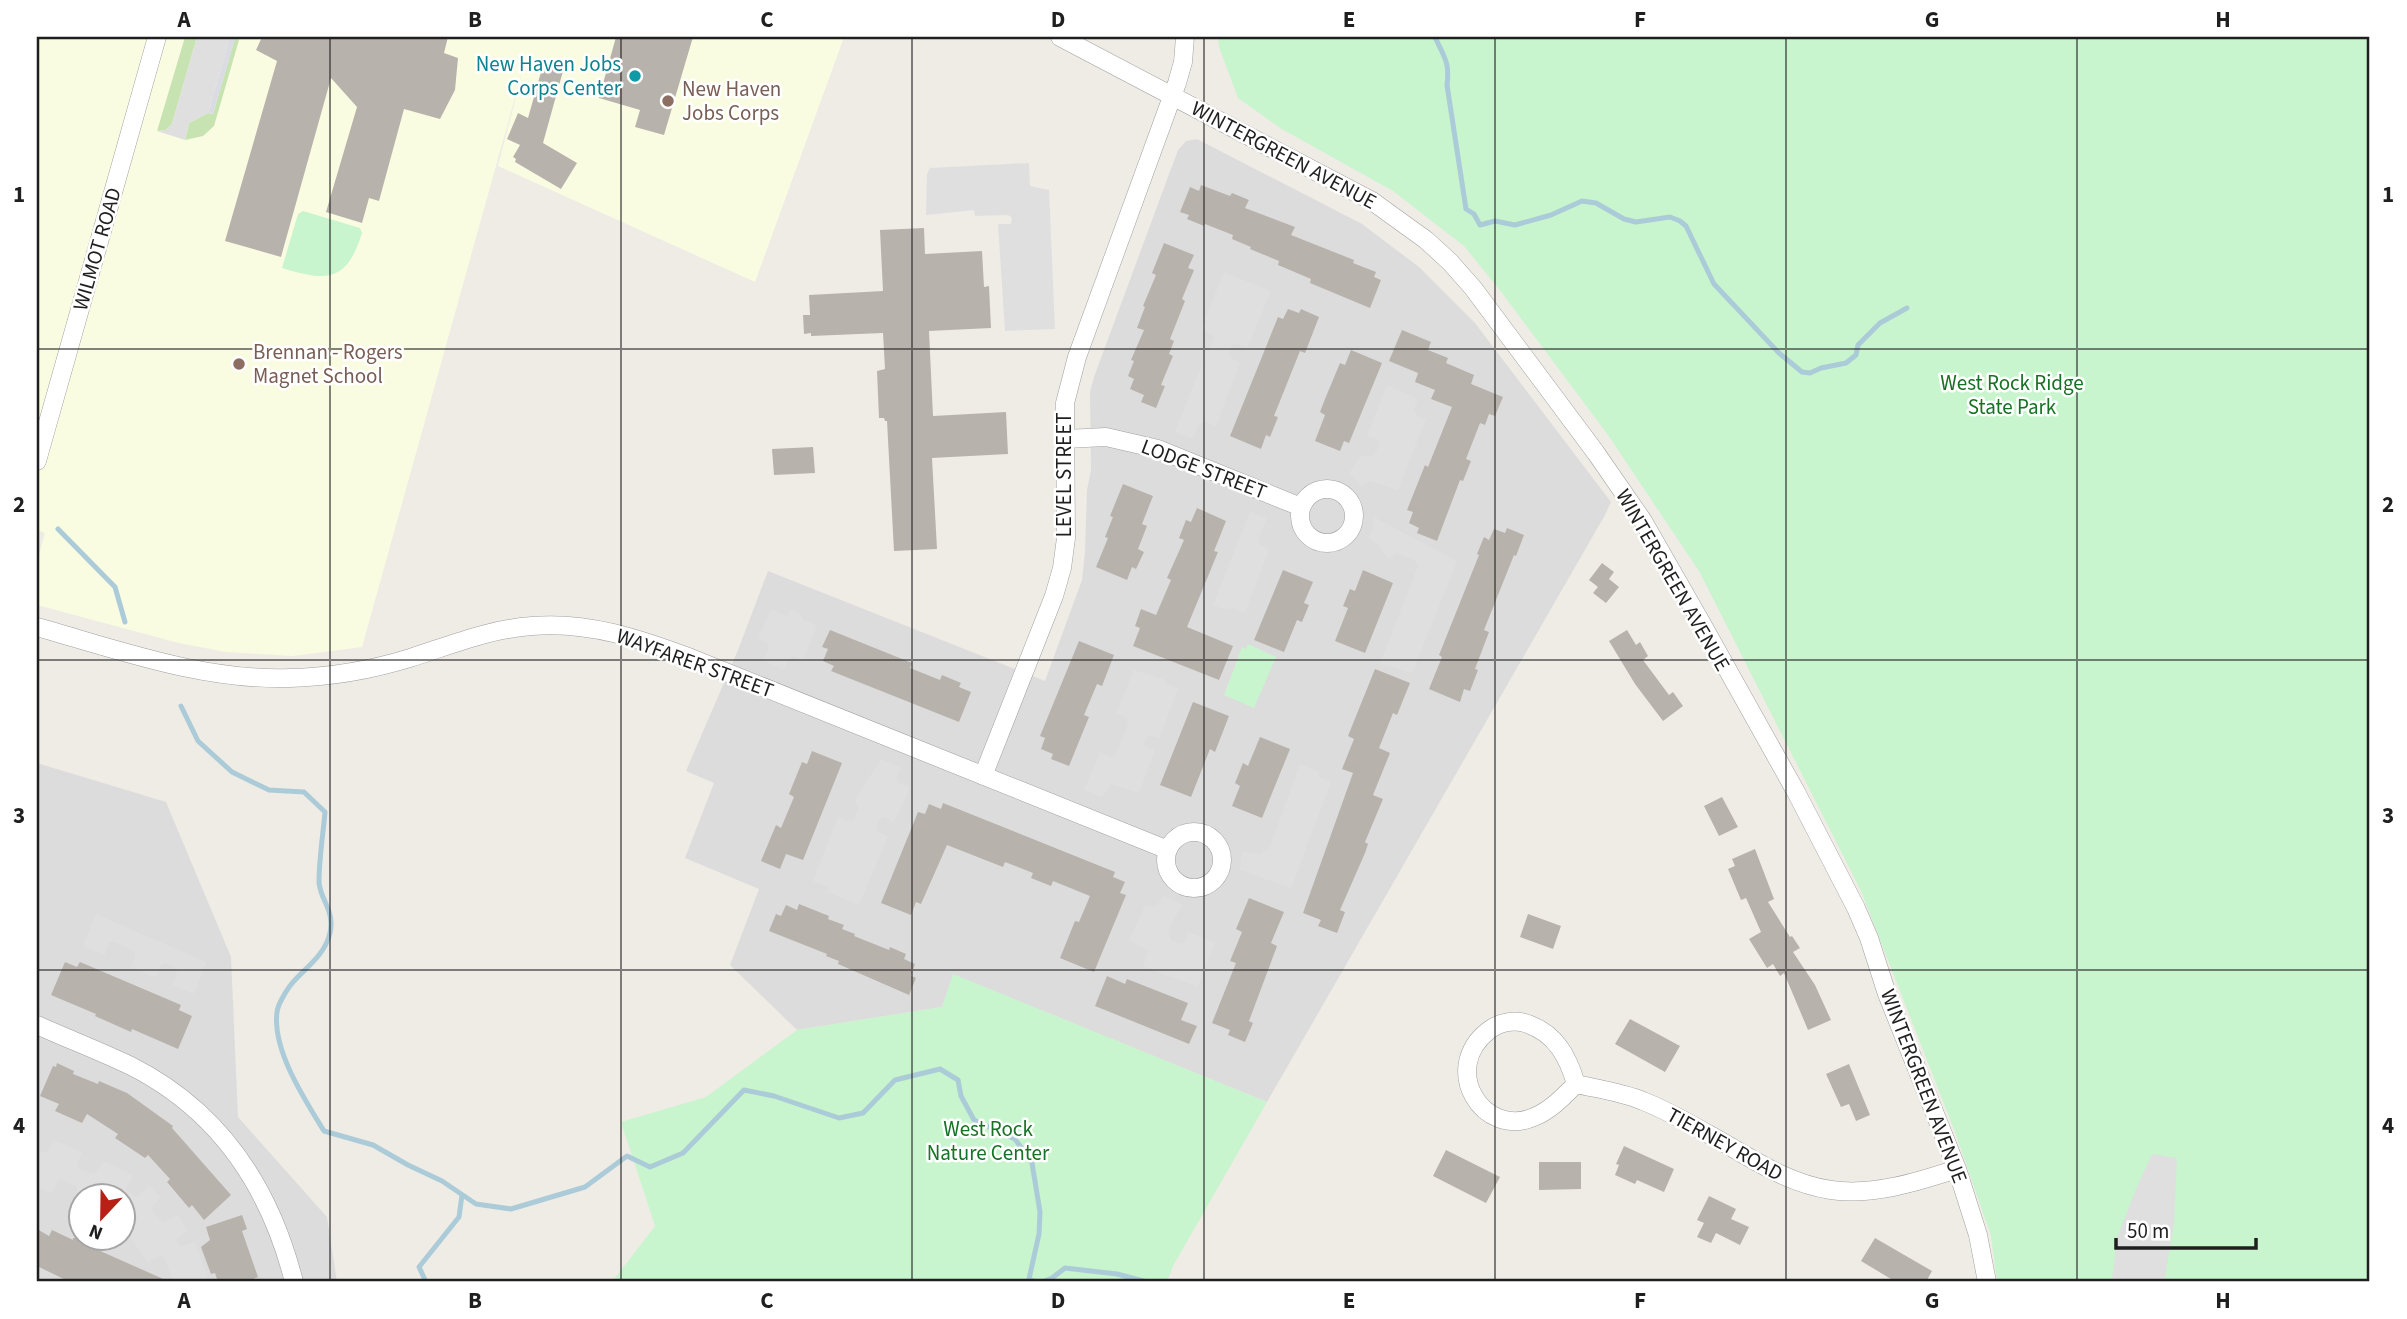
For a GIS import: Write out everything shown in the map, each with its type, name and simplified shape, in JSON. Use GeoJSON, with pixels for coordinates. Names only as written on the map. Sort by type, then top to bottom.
{"type":"FeatureCollection","features":[{"type":"Feature","properties":{"kind":"street","name":"WILMOT ROAD"},"geometry":{"type":"LineString","coordinates":[[37,461],[157,37]]}},
{"type":"Feature","properties":{"kind":"street"},"geometry":{"type":"LineString","coordinates":[[1060,37],[1173,95]]}},
{"type":"Feature","properties":{"kind":"street","name":"WINTERGREEN AVENUE"},"geometry":{"type":"LineString","coordinates":[[1185,37],[1183,62],[1173,95],[1372,201],[1426,240],[1473,288],[1596,453],[1643,521],[1847,888],[1869,938],[1887,994],[1957,1169],[1978,1235],[1987,1282]]}},
{"type":"Feature","properties":{"kind":"street","name":"LEVEL STREET"},"geometry":{"type":"LineString","coordinates":[[983,776],[1054,596],[1062,569],[1066,538],[1065,403],[1077,357],[1173,95]]}},
{"type":"Feature","properties":{"kind":"street","name":"LODGE STREET"},"geometry":{"type":"LineString","coordinates":[[1065,439],[1105,437],[1158,449],[1301,506]]}},
{"type":"Feature","properties":{"kind":"street","name":"WAYFARER STREET"},"geometry":{"type":"LineString","coordinates":[[37,626],[213,673],[289,678],[339,674],[409,658],[461,639],[534,625],[607,631],[642,640],[691,658],[1168,850]]}},
{"type":"Feature","properties":{"kind":"street"},"geometry":{"type":"LineString","coordinates":[[1507,1022],[1525,1023],[1545,1032],[1558,1044],[1570,1064],[1576,1084],[1550,1108],[1533,1117],[1513,1121],[1488,1112],[1475,1100],[1466,1079],[1467,1061],[1475,1042],[1491,1029],[1507,1022]]}},
{"type":"Feature","properties":{"kind":"street"},"geometry":{"type":"LineString","coordinates":[[37,1025],[131,1066],[162,1084],[213,1125],[256,1182],[272,1212],[294,1282]]}},
{"type":"Feature","properties":{"kind":"street","name":"TIERNEY ROAD"},"geometry":{"type":"LineString","coordinates":[[1576,1084],[1642,1100],[1710,1135],[1776,1174],[1832,1190],[1873,1190],[1957,1169]]}},
{"type":"Feature","properties":{"kind":"shaded area","name":"Brennan - Rogers Magnet School"},"geometry":{"type":"Polygon","coordinates":[[[37,37],[844,37],[755,282],[498,166],[526,58],[362,647],[293,656],[226,652],[179,643],[37,605],[37,562],[45,533],[37,530],[37,37]]]}},
{"type":"Feature","properties":{"kind":"shaded area"},"geometry":{"type":"Polygon","coordinates":[[[197,37],[230,37],[208,113],[189,123],[185,140],[157,131],[166,130],[172,124],[197,37]]]}},
{"type":"Feature","properties":{"kind":"shaded area"},"geometry":{"type":"Polygon","coordinates":[[[230,37],[240,37],[239,40],[235,39],[213,114],[208,113],[230,37]]]}},
{"type":"Feature","properties":{"kind":"shaded area"},"geometry":{"type":"Polygon","coordinates":[[[1197,139],[1362,224],[1419,267],[1475,323],[1611,502],[1267,1102],[954,975],[942,1007],[797,1030],[730,965],[759,889],[685,858],[714,783],[686,771],[738,650],[768,571],[1045,681],[1082,580],[1087,490],[1091,470],[1090,392],[1094,377],[1178,150],[1186,141],[1197,139]]]}},
{"type":"Feature","properties":{"kind":"shaded area"},"geometry":{"type":"Polygon","coordinates":[[[1029,163],[1030,186],[1049,190],[1055,329],[1005,331],[998,224],[1011,224],[1012,218],[1008,215],[975,216],[974,210],[926,215],[927,174],[930,168],[1029,163]]]}},
{"type":"Feature","properties":{"kind":"shaded area"},"geometry":{"type":"Polygon","coordinates":[[[1224,272],[1271,291],[1247,348],[1237,344],[1232,346],[1229,353],[1231,358],[1240,363],[1216,426],[1205,422],[1198,426],[1193,439],[1175,432],[1201,367],[1200,349],[1210,348],[1215,337],[1201,329],[1224,272]]]}},
{"type":"Feature","properties":{"kind":"shaded area"},"geometry":{"type":"Polygon","coordinates":[[[1387,385],[1418,399],[1414,410],[1417,416],[1426,419],[1398,490],[1370,481],[1362,486],[1349,473],[1361,455],[1374,455],[1380,444],[1379,440],[1367,436],[1387,385]]]}},
{"type":"Feature","properties":{"kind":"shaded area"},"geometry":{"type":"Polygon","coordinates":[[[1250,512],[1267,518],[1258,540],[1269,549],[1245,613],[1234,608],[1226,610],[1213,605],[1250,512]]]}},
{"type":"Feature","properties":{"kind":"shaded area"},"geometry":{"type":"Polygon","coordinates":[[[1374,517],[1457,561],[1412,673],[1380,664],[1418,566],[1414,560],[1396,553],[1388,559],[1378,544],[1368,538],[1374,517]]]}},
{"type":"Feature","properties":{"kind":"shaded area"},"geometry":{"type":"Polygon","coordinates":[[[771,609],[787,616],[791,610],[799,613],[803,620],[817,625],[803,660],[793,656],[784,669],[763,661],[769,648],[768,644],[758,638],[771,609]]]}},
{"type":"Feature","properties":{"kind":"shaded area"},"geometry":{"type":"Polygon","coordinates":[[[1134,670],[1163,679],[1167,684],[1178,688],[1159,739],[1149,735],[1144,743],[1155,750],[1139,793],[1111,784],[1102,797],[1084,790],[1100,752],[1111,757],[1115,755],[1128,724],[1127,718],[1116,713],[1134,670]]]}},
{"type":"Feature","properties":{"kind":"shaded area"},"geometry":{"type":"Polygon","coordinates":[[[881,759],[901,768],[897,778],[899,783],[910,788],[894,822],[880,818],[877,832],[888,836],[859,905],[827,892],[829,887],[813,881],[838,817],[854,820],[858,808],[855,799],[881,759]]]}},
{"type":"Feature","properties":{"kind":"shaded area"},"geometry":{"type":"Polygon","coordinates":[[[37,763],[166,802],[231,957],[238,1117],[327,1217],[337,1282],[37,1282],[37,763]]]}},
{"type":"Feature","properties":{"kind":"shaded area"},"geometry":{"type":"Polygon","coordinates":[[[1300,764],[1320,772],[1318,775],[1321,778],[1331,782],[1291,888],[1240,870],[1242,851],[1260,854],[1270,847],[1300,764]]]}},
{"type":"Feature","properties":{"kind":"shaded area"},"geometry":{"type":"Polygon","coordinates":[[[1164,896],[1182,905],[1170,927],[1170,939],[1181,944],[1185,942],[1188,932],[1215,942],[1198,987],[1143,966],[1148,951],[1129,940],[1145,906],[1155,907],[1164,896]]]}},
{"type":"Feature","properties":{"kind":"shaded area"},"geometry":{"type":"Polygon","coordinates":[[[96,914],[206,962],[194,994],[173,985],[177,972],[175,967],[165,963],[161,965],[155,977],[131,967],[136,953],[116,942],[109,942],[105,955],[83,946],[96,914]]]}},
{"type":"Feature","properties":{"kind":"shaded area"},"geometry":{"type":"Polygon","coordinates":[[[53,1140],[82,1152],[77,1165],[79,1169],[94,1174],[104,1161],[133,1175],[130,1182],[66,1182],[59,1179],[51,1193],[37,1187],[37,1150],[48,1152],[53,1140]]]}},
{"type":"Feature","properties":{"kind":"shaded area"},"geometry":{"type":"Polygon","coordinates":[[[2152,1154],[2177,1158],[2174,1224],[2164,1282],[2112,1282],[2117,1238],[2152,1154]]]}},
{"type":"Feature","properties":{"kind":"shaded area"},"geometry":{"type":"Polygon","coordinates":[[[150,1186],[161,1197],[152,1207],[153,1212],[164,1223],[178,1215],[188,1230],[177,1238],[178,1245],[195,1242],[208,1277],[196,1282],[174,1282],[164,1258],[161,1256],[147,1262],[136,1246],[136,1197],[150,1186]]]}},
{"type":"Feature","properties":{"kind":"green space"},"geometry":{"type":"Polygon","coordinates":[[[185,37],[197,37],[172,124],[166,130],[157,131],[185,37]]]}},
{"type":"Feature","properties":{"kind":"green space","name":"West Rock Ridge State Park"},"geometry":{"type":"Polygon","coordinates":[[[1218,37],[2370,37],[2370,1282],[1997,1282],[1991,1236],[1955,1132],[1861,891],[1699,571],[1608,435],[1464,246],[1393,191],[1280,128],[1238,98],[1219,47],[1218,37]]]}},
{"type":"Feature","properties":{"kind":"green space"},"geometry":{"type":"Polygon","coordinates":[[[235,38],[239,40],[214,126],[203,136],[185,140],[189,123],[208,113],[213,114],[235,38]]]}},
{"type":"Feature","properties":{"kind":"green space"},"geometry":{"type":"Polygon","coordinates":[[[303,211],[360,228],[362,233],[356,249],[342,269],[323,276],[282,268],[298,214],[303,211]]]}},
{"type":"Feature","properties":{"kind":"green space"},"geometry":{"type":"Polygon","coordinates":[[[1248,644],[1276,657],[1254,708],[1224,695],[1242,647],[1246,649],[1248,644]]]}},
{"type":"Feature","properties":{"kind":"green space","name":"West Rock Nature Center"},"geometry":{"type":"Polygon","coordinates":[[[953,974],[1267,1102],[1173,1266],[1167,1282],[612,1282],[655,1226],[621,1122],[706,1097],[797,1030],[942,1007],[953,974]]]}},
{"type":"Feature","properties":{"kind":"building"},"geometry":{"type":"Polygon","coordinates":[[[262,37],[448,37],[444,53],[458,58],[455,90],[440,119],[404,109],[379,201],[369,198],[362,223],[326,212],[357,107],[331,78],[281,257],[225,241],[277,61],[256,50],[262,37]]]}},
{"type":"Feature","properties":{"kind":"building","name":"New Haven Jobs Corps Center"},"geometry":{"type":"Polygon","coordinates":[[[616,37],[693,37],[664,135],[635,127],[640,110],[599,98],[616,37]]]}},
{"type":"Feature","properties":{"kind":"building"},"geometry":{"type":"Polygon","coordinates":[[[543,65],[563,71],[543,143],[577,163],[561,189],[515,162],[513,157],[520,145],[507,139],[518,113],[528,118],[543,65]]]}},
{"type":"Feature","properties":{"kind":"building"},"geometry":{"type":"Polygon","coordinates":[[[1201,185],[1249,200],[1245,208],[1295,227],[1291,235],[1354,260],[1353,263],[1376,272],[1374,277],[1381,280],[1370,308],[1310,283],[1311,279],[1278,265],[1279,261],[1232,239],[1233,235],[1187,219],[1189,215],[1180,212],[1190,187],[1199,191],[1201,185]]]}},
{"type":"Feature","properties":{"kind":"building"},"geometry":{"type":"Polygon","coordinates":[[[924,228],[925,254],[982,251],[984,287],[989,286],[991,328],[929,331],[933,416],[1006,412],[1008,454],[932,458],[937,549],[894,551],[887,421],[879,418],[877,371],[885,369],[883,333],[811,336],[811,333],[804,334],[803,315],[810,315],[809,295],[883,291],[880,230],[924,228]]]}},
{"type":"Feature","properties":{"kind":"building"},"geometry":{"type":"Polygon","coordinates":[[[1164,243],[1194,255],[1188,268],[1194,270],[1170,339],[1174,341],[1169,354],[1173,356],[1161,385],[1165,386],[1156,408],[1141,402],[1144,395],[1130,389],[1134,379],[1128,376],[1134,361],[1131,360],[1144,330],[1137,328],[1156,275],[1152,273],[1164,243]]]}},
{"type":"Feature","properties":{"kind":"building"},"geometry":{"type":"Polygon","coordinates":[[[1288,309],[1299,313],[1301,309],[1319,317],[1305,353],[1300,351],[1274,416],[1278,417],[1270,437],[1266,435],[1261,449],[1230,436],[1278,317],[1283,319],[1288,309]]]}},
{"type":"Feature","properties":{"kind":"building"},"geometry":{"type":"Polygon","coordinates":[[[1402,330],[1431,342],[1428,350],[1448,358],[1446,363],[1474,375],[1471,384],[1503,397],[1495,416],[1489,414],[1485,425],[1480,423],[1466,459],[1471,461],[1463,481],[1460,480],[1437,541],[1417,533],[1419,528],[1409,523],[1413,512],[1407,510],[1452,407],[1431,399],[1435,390],[1415,382],[1418,373],[1389,361],[1402,330]]]}},
{"type":"Feature","properties":{"kind":"building"},"geometry":{"type":"Polygon","coordinates":[[[1351,350],[1382,363],[1349,443],[1344,441],[1340,451],[1315,441],[1325,415],[1320,412],[1325,399],[1340,363],[1345,365],[1351,350]]]}},
{"type":"Feature","properties":{"kind":"building"},"geometry":{"type":"Polygon","coordinates":[[[813,447],[815,473],[774,475],[772,449],[813,447]]]}},
{"type":"Feature","properties":{"kind":"building"},"geometry":{"type":"Polygon","coordinates":[[[1123,484],[1153,496],[1142,524],[1147,526],[1138,549],[1144,552],[1136,569],[1132,567],[1127,580],[1096,567],[1108,538],[1105,537],[1113,517],[1110,516],[1123,484]]]}},
{"type":"Feature","properties":{"kind":"building"},"geometry":{"type":"Polygon","coordinates":[[[1197,508],[1226,521],[1214,551],[1218,552],[1187,627],[1233,646],[1219,680],[1133,646],[1140,628],[1135,626],[1141,609],[1156,615],[1171,580],[1167,578],[1184,540],[1179,538],[1186,520],[1191,522],[1197,508]]]}},
{"type":"Feature","properties":{"kind":"building"},"geometry":{"type":"Polygon","coordinates":[[[1507,528],[1524,535],[1484,630],[1489,632],[1470,691],[1464,689],[1460,702],[1429,689],[1442,657],[1439,655],[1484,537],[1489,540],[1494,529],[1505,533],[1507,528]]]}},
{"type":"Feature","properties":{"kind":"building"},"geometry":{"type":"Polygon","coordinates":[[[1602,563],[1614,572],[1609,579],[1619,587],[1606,603],[1593,593],[1598,587],[1589,580],[1602,563]]]}},
{"type":"Feature","properties":{"kind":"building"},"geometry":{"type":"Polygon","coordinates":[[[1283,570],[1313,582],[1304,603],[1309,605],[1302,622],[1297,620],[1284,652],[1254,640],[1283,570]]]}},
{"type":"Feature","properties":{"kind":"building"},"geometry":{"type":"Polygon","coordinates":[[[1363,570],[1393,583],[1365,653],[1335,641],[1348,608],[1343,606],[1350,589],[1355,591],[1363,570]]]}},
{"type":"Feature","properties":{"kind":"building"},"geometry":{"type":"Polygon","coordinates":[[[830,630],[912,663],[910,668],[940,680],[942,675],[961,683],[959,687],[971,692],[959,722],[831,671],[834,666],[823,661],[828,649],[822,647],[830,630]]]}},
{"type":"Feature","properties":{"kind":"building"},"geometry":{"type":"Polygon","coordinates":[[[1627,630],[1636,645],[1640,642],[1648,656],[1643,660],[1669,695],[1673,692],[1683,706],[1663,721],[1635,684],[1609,641],[1627,630]]]}},
{"type":"Feature","properties":{"kind":"building"},"geometry":{"type":"Polygon","coordinates":[[[1079,641],[1114,655],[1102,686],[1097,684],[1084,715],[1089,717],[1069,766],[1051,759],[1053,754],[1041,749],[1045,738],[1040,736],[1079,641]]]}},
{"type":"Feature","properties":{"kind":"building"},"geometry":{"type":"Polygon","coordinates":[[[1375,669],[1410,683],[1397,715],[1393,713],[1379,748],[1390,753],[1373,795],[1383,799],[1365,842],[1368,844],[1365,853],[1340,910],[1345,912],[1337,933],[1318,926],[1321,920],[1303,913],[1353,773],[1342,769],[1354,739],[1348,736],[1375,669]]]}},
{"type":"Feature","properties":{"kind":"building"},"geometry":{"type":"Polygon","coordinates":[[[1193,702],[1229,716],[1215,752],[1210,749],[1191,797],[1160,785],[1193,702]]]}},
{"type":"Feature","properties":{"kind":"building"},"geometry":{"type":"Polygon","coordinates":[[[1260,737],[1290,749],[1262,818],[1232,806],[1240,786],[1235,783],[1243,763],[1248,766],[1260,737]]]}},
{"type":"Feature","properties":{"kind":"building"},"geometry":{"type":"Polygon","coordinates":[[[812,751],[842,763],[803,860],[786,854],[780,869],[761,861],[776,825],[781,828],[794,797],[789,794],[802,762],[807,764],[812,751]]]}},
{"type":"Feature","properties":{"kind":"building"},"geometry":{"type":"Polygon","coordinates":[[[1722,797],[1738,827],[1719,836],[1704,806],[1722,797]]]}},
{"type":"Feature","properties":{"kind":"building"},"geometry":{"type":"Polygon","coordinates":[[[943,803],[1115,872],[1113,877],[1125,882],[1120,893],[1126,895],[1094,972],[1060,958],[1075,921],[1079,922],[1090,896],[1053,881],[1051,886],[1031,878],[1033,873],[1005,862],[1003,867],[947,845],[921,904],[916,902],[911,915],[881,903],[918,812],[925,814],[929,804],[941,809],[943,803]]]}},
{"type":"Feature","properties":{"kind":"building"},"geometry":{"type":"Polygon","coordinates":[[[1755,849],[1774,899],[1768,902],[1800,948],[1793,952],[1815,985],[1831,1020],[1808,1030],[1784,973],[1780,976],[1773,964],[1767,968],[1749,939],[1761,932],[1746,898],[1741,900],[1728,869],[1735,866],[1732,859],[1755,849]]]}},
{"type":"Feature","properties":{"kind":"building"},"geometry":{"type":"Polygon","coordinates":[[[1249,898],[1284,912],[1271,943],[1277,946],[1249,1021],[1253,1023],[1245,1042],[1228,1035],[1230,1030],[1212,1023],[1236,963],[1230,961],[1242,932],[1236,929],[1249,898]]]}},
{"type":"Feature","properties":{"kind":"building"},"geometry":{"type":"Polygon","coordinates":[[[799,904],[829,916],[828,919],[844,925],[842,929],[855,934],[854,936],[906,954],[904,959],[915,964],[911,976],[916,978],[909,995],[838,964],[839,961],[826,956],[827,954],[769,931],[776,914],[781,916],[786,905],[797,910],[799,904]]]}},
{"type":"Feature","properties":{"kind":"building"},"geometry":{"type":"Polygon","coordinates":[[[1528,914],[1561,926],[1553,949],[1520,937],[1528,914]]]}},
{"type":"Feature","properties":{"kind":"building"},"geometry":{"type":"Polygon","coordinates":[[[65,962],[77,967],[80,962],[181,1005],[179,1010],[192,1016],[178,1049],[132,1029],[131,1032],[51,995],[65,962]]]}},
{"type":"Feature","properties":{"kind":"building"},"geometry":{"type":"Polygon","coordinates":[[[1107,976],[1125,984],[1127,979],[1188,1003],[1181,1020],[1197,1026],[1189,1044],[1095,1006],[1107,976]]]}},
{"type":"Feature","properties":{"kind":"building"},"geometry":{"type":"Polygon","coordinates":[[[1630,1019],[1680,1046],[1665,1072],[1615,1044],[1630,1019]]]}},
{"type":"Feature","properties":{"kind":"building"},"geometry":{"type":"Polygon","coordinates":[[[57,1063],[74,1071],[73,1074],[127,1093],[173,1126],[231,1195],[204,1220],[192,1205],[189,1208],[167,1182],[170,1179],[148,1155],[145,1158],[115,1138],[118,1134],[87,1114],[82,1123],[55,1111],[59,1104],[40,1096],[53,1066],[56,1067],[57,1063]]]}},
{"type":"Feature","properties":{"kind":"building"},"geometry":{"type":"Polygon","coordinates":[[[1849,1064],[1870,1115],[1856,1121],[1849,1104],[1841,1107],[1826,1074],[1849,1064]]]}},
{"type":"Feature","properties":{"kind":"building"},"geometry":{"type":"Polygon","coordinates":[[[1624,1146],[1674,1169],[1664,1192],[1637,1180],[1635,1184],[1615,1175],[1619,1165],[1616,1164],[1624,1146]]]}},
{"type":"Feature","properties":{"kind":"building"},"geometry":{"type":"Polygon","coordinates":[[[1446,1150],[1500,1177],[1486,1203],[1433,1176],[1446,1150]]]}},
{"type":"Feature","properties":{"kind":"building"},"geometry":{"type":"Polygon","coordinates":[[[1539,1162],[1581,1162],[1581,1189],[1539,1190],[1539,1162]]]}},
{"type":"Feature","properties":{"kind":"building"},"geometry":{"type":"Polygon","coordinates":[[[1709,1196],[1736,1209],[1731,1219],[1749,1227],[1740,1245],[1716,1233],[1711,1243],[1697,1237],[1704,1223],[1697,1220],[1709,1196]]]}},
{"type":"Feature","properties":{"kind":"building"},"geometry":{"type":"Polygon","coordinates":[[[242,1215],[247,1229],[242,1231],[258,1277],[245,1282],[218,1282],[215,1273],[211,1274],[201,1247],[210,1240],[206,1227],[242,1215]]]}},
{"type":"Feature","properties":{"kind":"building"},"geometry":{"type":"Polygon","coordinates":[[[37,1229],[49,1236],[52,1230],[66,1237],[66,1252],[102,1252],[170,1282],[70,1282],[37,1266],[37,1229]]]}},
{"type":"Feature","properties":{"kind":"building"},"geometry":{"type":"Polygon","coordinates":[[[1875,1238],[1932,1271],[1926,1282],[1896,1282],[1861,1261],[1875,1238]]]}},
{"type":"Feature","properties":{"kind":"waterway"},"geometry":{"type":"LineString","coordinates":[[1435,37],[1447,65],[1447,85],[1466,209],[1474,214],[1480,225],[1495,221],[1515,225],[1551,215],[1582,201],[1596,203],[1624,219],[1636,222],[1670,217],[1680,221],[1686,226],[1714,284],[1779,353],[1802,372],[1810,373],[1846,363],[1856,355],[1858,345],[1880,323],[1907,308]]}},
{"type":"Feature","properties":{"kind":"waterway"},"geometry":{"type":"LineString","coordinates":[[58,529],[115,587],[125,622]]}},
{"type":"Feature","properties":{"kind":"waterway"},"geometry":{"type":"LineString","coordinates":[[181,706],[198,741],[232,772],[269,790],[304,792],[325,812],[319,882],[331,918],[330,933],[320,953],[284,995],[277,1012],[277,1027],[285,1058],[324,1131],[373,1145],[442,1181],[476,1204],[511,1209],[585,1187],[627,1156],[650,1167],[683,1153],[744,1090],[774,1096],[839,1118],[863,1113],[895,1080],[940,1069],[958,1080],[961,1096],[974,1120],[1015,1139],[1032,1163],[1040,1212],[1039,1234],[1029,1279],[1036,1282]]}},
{"type":"Feature","properties":{"kind":"waterway"},"geometry":{"type":"LineString","coordinates":[[426,1282],[419,1267],[459,1217],[462,1195]]}},
{"type":"Feature","properties":{"kind":"waterway"},"geometry":{"type":"LineString","coordinates":[[1042,1282],[1065,1268],[1117,1274],[1147,1282]]}},
{"type":"Feature","properties":{"kind":"place","name":"New Haven Jobs Corps Center"},"geometry":{"type":"Point","coordinates":[635,76]}},
{"type":"Feature","properties":{"kind":"place","name":"New Haven Jobs Corps"},"geometry":{"type":"Point","coordinates":[668,101]}},
{"type":"Feature","properties":{"kind":"place","name":"Brennan - Rogers Magnet School"},"geometry":{"type":"Point","coordinates":[239,364]}}]}
